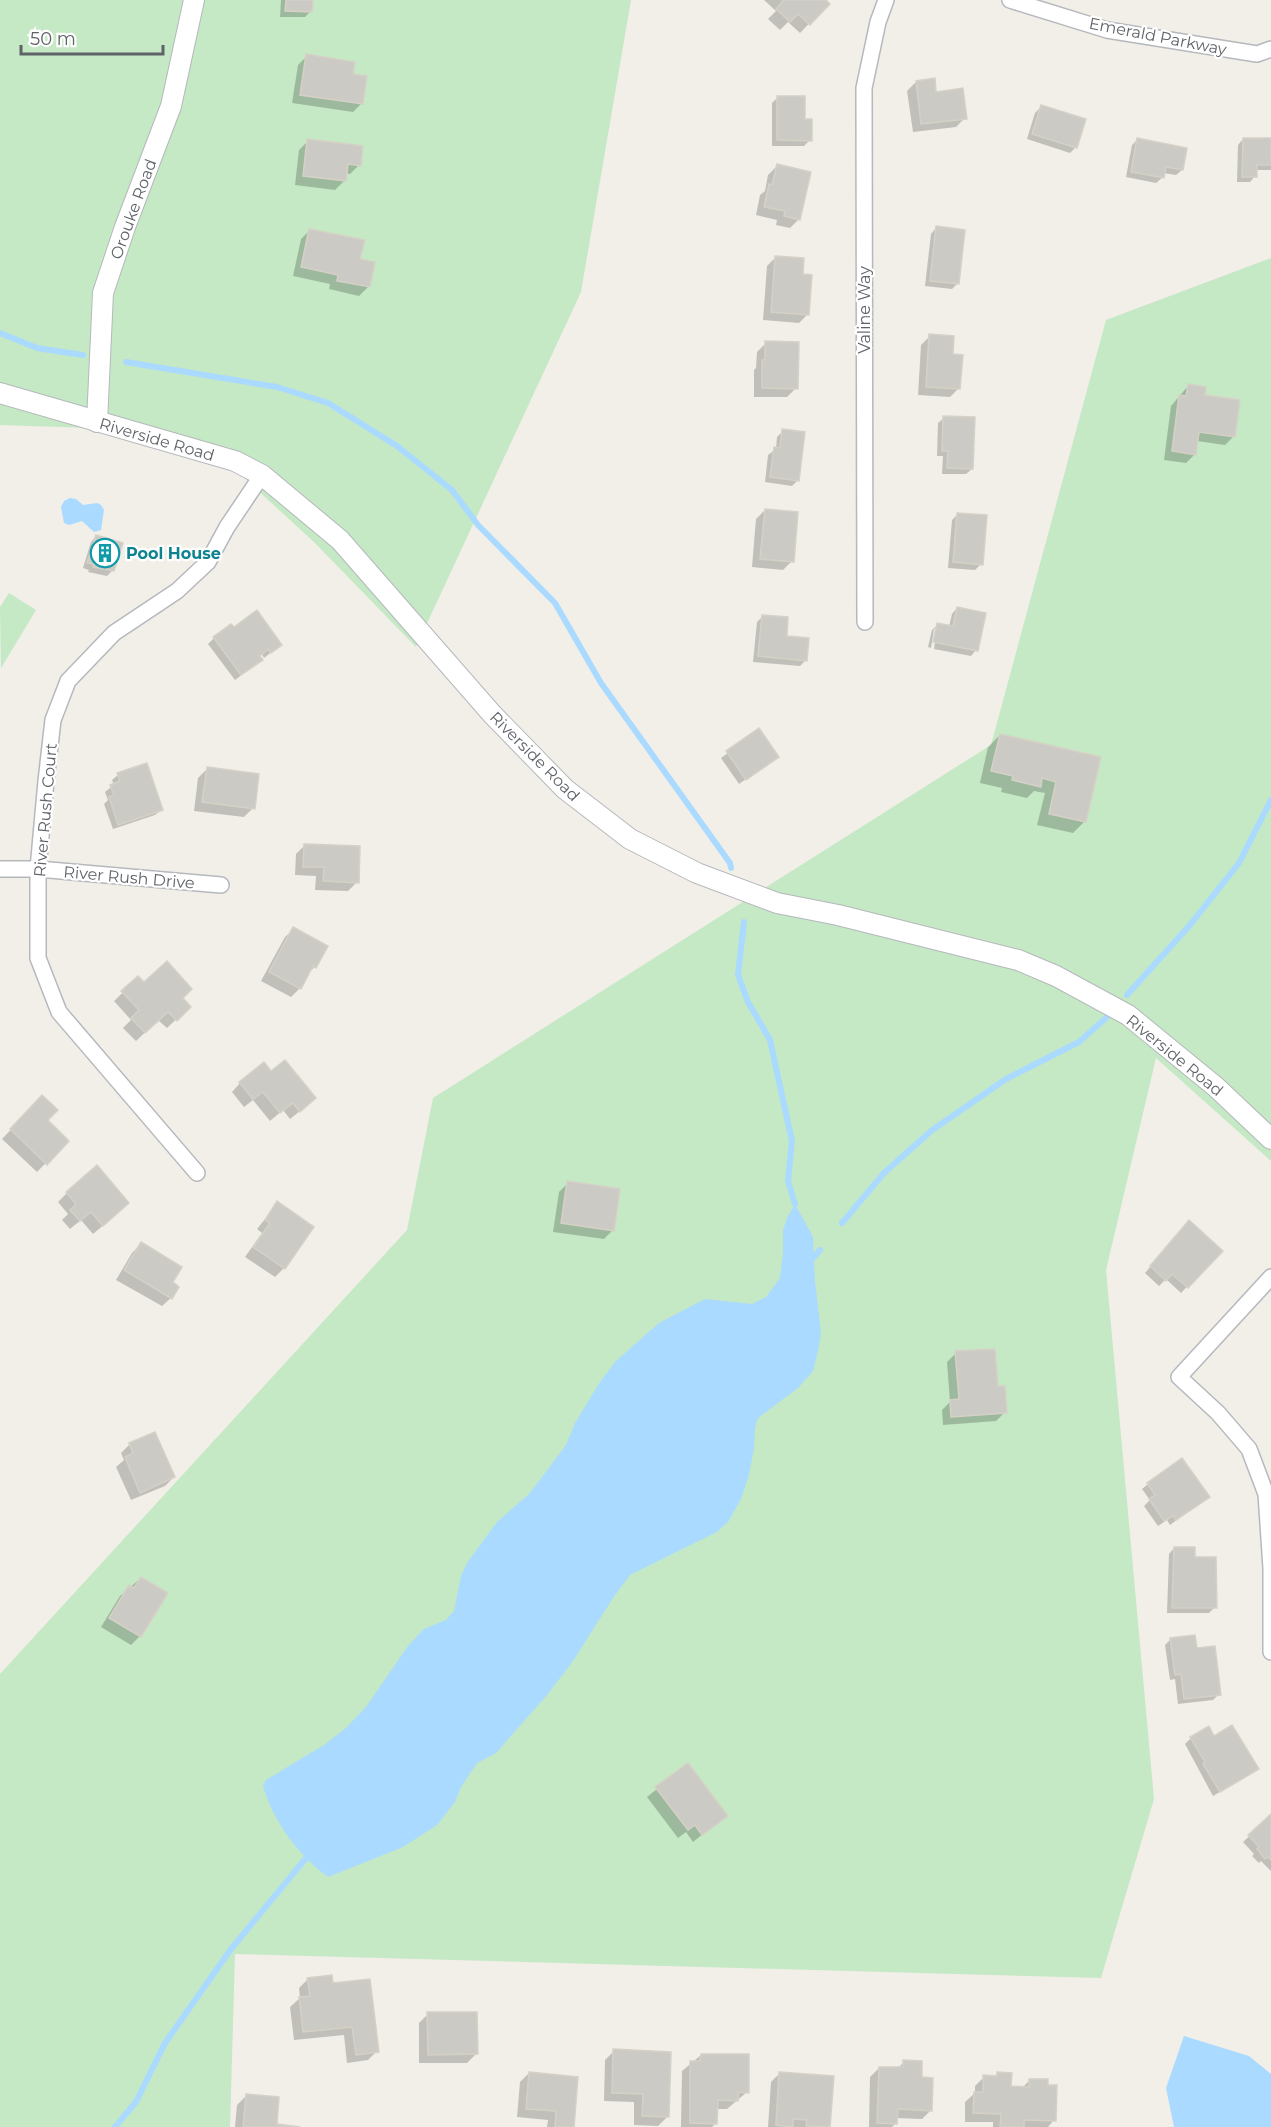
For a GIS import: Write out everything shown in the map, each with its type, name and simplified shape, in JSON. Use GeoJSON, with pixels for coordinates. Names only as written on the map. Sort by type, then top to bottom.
{"type":"FeatureCollection","features":[{"type":"Feature","properties":{"kind":"street","name":"Orouke Road"},"geometry":{"type":"LineString","coordinates":[[97,422],[103,293],[125,227],[171,106],[194,0]]}},
{"type":"Feature","properties":{"kind":"street","name":"Valine Way"},"geometry":{"type":"LineString","coordinates":[[865,622],[864,88],[878,21],[886,0]]}},
{"type":"Feature","properties":{"kind":"street","name":"Emerald Parkway"},"geometry":{"type":"LineString","coordinates":[[1010,0],[1107,30],[1257,54],[1271,49]]}},
{"type":"Feature","properties":{"kind":"street","name":"Riverside Road"},"geometry":{"type":"LineString","coordinates":[[0,393],[235,461],[262,475],[340,540],[492,714],[565,789],[630,839],[697,873],[777,903],[838,915],[1018,960],[1056,976],[1128,1015],[1216,1087],[1271,1139]]}},
{"type":"Feature","properties":{"kind":"street","name":"River Rush Court"},"geometry":{"type":"LineString","coordinates":[[197,1173],[59,1012],[38,958],[38,869],[53,720],[68,681],[114,633],[177,591],[208,562],[227,526],[262,475]]}},
{"type":"Feature","properties":{"kind":"street","name":"River Rush Drive"},"geometry":{"type":"LineString","coordinates":[[0,869],[38,869],[221,885]]}},
{"type":"Feature","properties":{"kind":"street"},"geometry":{"type":"LineString","coordinates":[[1271,1277],[1179,1377],[1218,1413],[1249,1449],[1266,1494],[1271,1568],[1271,1652]]}},
{"type":"Feature","properties":{"kind":"green space"},"geometry":{"type":"Polygon","coordinates":[[[0,0],[631,0],[581,292],[416,647],[314,542],[229,464],[92,428],[0,425],[0,0]]]}},
{"type":"Feature","properties":{"kind":"green space"},"geometry":{"type":"Polygon","coordinates":[[[1271,258],[1271,1161],[1156,1058],[1106,1270],[1154,1799],[1101,1978],[235,1954],[230,2127],[0,2127],[0,1674],[407,1230],[433,1098],[991,745],[1106,320],[1271,258]]]}},
{"type":"Feature","properties":{"kind":"green space"},"geometry":{"type":"Polygon","coordinates":[[[9,593],[36,610],[1,668],[0,607],[9,593]]]}},
{"type":"Feature","properties":{"kind":"water"},"geometry":{"type":"Polygon","coordinates":[[[70,498],[76,499],[83,505],[97,503],[101,505],[104,510],[101,530],[94,532],[82,521],[69,525],[64,523],[61,507],[64,501],[70,498]]]}},
{"type":"Feature","properties":{"kind":"water"},"geometry":{"type":"Polygon","coordinates":[[[795,1204],[813,1237],[821,1333],[818,1351],[813,1371],[798,1388],[758,1418],[749,1475],[741,1499],[728,1522],[717,1532],[630,1575],[573,1661],[547,1695],[496,1753],[477,1763],[461,1787],[455,1802],[437,1825],[403,1847],[328,1877],[306,1858],[280,1825],[263,1786],[266,1780],[324,1745],[346,1728],[366,1707],[408,1646],[419,1634],[424,1629],[446,1620],[454,1611],[461,1576],[467,1563],[497,1522],[530,1493],[566,1445],[575,1423],[616,1361],[659,1323],[705,1299],[752,1304],[766,1297],[780,1278],[783,1230],[795,1204]]]}},
{"type":"Feature","properties":{"kind":"water"},"geometry":{"type":"Polygon","coordinates":[[[1184,2036],[1249,2056],[1271,2074],[1271,2127],[1174,2127],[1166,2088],[1184,2036]]]}},
{"type":"Feature","properties":{"kind":"building"},"geometry":{"type":"Polygon","coordinates":[[[286,0],[313,0],[312,12],[285,11],[286,0]]]}},
{"type":"Feature","properties":{"kind":"building"},"geometry":{"type":"Polygon","coordinates":[[[782,0],[826,0],[830,4],[810,25],[798,14],[790,22],[776,9],[782,0]]]}},
{"type":"Feature","properties":{"kind":"building"},"geometry":{"type":"Polygon","coordinates":[[[306,54],[355,62],[353,74],[367,76],[363,104],[300,95],[306,54]]]}},
{"type":"Feature","properties":{"kind":"building"},"geometry":{"type":"Polygon","coordinates":[[[935,78],[936,92],[963,88],[967,119],[921,124],[916,81],[935,78]]]}},
{"type":"Feature","properties":{"kind":"building"},"geometry":{"type":"Polygon","coordinates":[[[777,96],[805,96],[805,119],[812,119],[812,141],[777,140],[777,96]]]}},
{"type":"Feature","properties":{"kind":"building"},"geometry":{"type":"Polygon","coordinates":[[[1041,105],[1086,119],[1077,148],[1032,134],[1041,105]]]}},
{"type":"Feature","properties":{"kind":"building"},"geometry":{"type":"Polygon","coordinates":[[[1137,138],[1187,148],[1183,170],[1166,167],[1164,178],[1131,172],[1137,138]]]}},
{"type":"Feature","properties":{"kind":"building"},"geometry":{"type":"Polygon","coordinates":[[[1243,138],[1271,138],[1271,165],[1257,165],[1257,177],[1242,177],[1243,138]]]}},
{"type":"Feature","properties":{"kind":"building"},"geometry":{"type":"Polygon","coordinates":[[[307,139],[363,146],[361,166],[348,164],[346,181],[303,176],[307,139]]]}},
{"type":"Feature","properties":{"kind":"building"},"geometry":{"type":"Polygon","coordinates":[[[777,164],[811,172],[800,220],[784,216],[785,211],[764,207],[769,184],[772,185],[777,164]]]}},
{"type":"Feature","properties":{"kind":"building"},"geometry":{"type":"Polygon","coordinates":[[[936,226],[965,230],[959,284],[930,281],[936,226]]]}},
{"type":"Feature","properties":{"kind":"building"},"geometry":{"type":"Polygon","coordinates":[[[309,229],[365,240],[360,259],[375,262],[370,287],[337,281],[338,275],[301,267],[309,229]]]}},
{"type":"Feature","properties":{"kind":"building"},"geometry":{"type":"Polygon","coordinates":[[[775,256],[804,258],[803,274],[812,275],[809,315],[771,312],[775,256]]]}},
{"type":"Feature","properties":{"kind":"building"},"geometry":{"type":"Polygon","coordinates":[[[929,334],[954,336],[953,354],[963,355],[960,389],[926,387],[929,334]]]}},
{"type":"Feature","properties":{"kind":"building"},"geometry":{"type":"Polygon","coordinates":[[[765,341],[799,342],[798,389],[762,388],[765,341]]]}},
{"type":"Feature","properties":{"kind":"building"},"geometry":{"type":"Polygon","coordinates":[[[1188,384],[1206,387],[1205,395],[1240,400],[1235,437],[1199,432],[1196,455],[1172,451],[1179,395],[1186,396],[1188,384]]]}},
{"type":"Feature","properties":{"kind":"building"},"geometry":{"type":"Polygon","coordinates":[[[943,416],[975,417],[973,469],[947,468],[948,451],[942,451],[943,416]]]}},
{"type":"Feature","properties":{"kind":"building"},"geometry":{"type":"Polygon","coordinates":[[[782,429],[805,432],[799,481],[770,477],[774,447],[780,448],[782,429]]]}},
{"type":"Feature","properties":{"kind":"building"},"geometry":{"type":"Polygon","coordinates":[[[765,509],[798,512],[794,562],[760,559],[765,509]]]}},
{"type":"Feature","properties":{"kind":"building"},"geometry":{"type":"Polygon","coordinates":[[[957,513],[987,515],[983,565],[953,562],[957,513]]]}},
{"type":"Feature","properties":{"kind":"building","name":"Pool House"},"geometry":{"type":"Polygon","coordinates":[[[96,535],[123,543],[114,571],[93,567],[94,564],[87,563],[96,535]]]}},
{"type":"Feature","properties":{"kind":"building"},"geometry":{"type":"Polygon","coordinates":[[[957,607],[986,613],[978,651],[933,642],[937,623],[953,626],[957,607]]]}},
{"type":"Feature","properties":{"kind":"building"},"geometry":{"type":"Polygon","coordinates":[[[257,610],[282,645],[271,653],[268,649],[260,656],[263,660],[241,675],[213,637],[231,624],[234,627],[257,610]]]}},
{"type":"Feature","properties":{"kind":"building"},"geometry":{"type":"Polygon","coordinates":[[[762,615],[788,617],[787,636],[809,638],[807,661],[758,656],[762,615]]]}},
{"type":"Feature","properties":{"kind":"building"},"geometry":{"type":"Polygon","coordinates":[[[759,728],[779,757],[746,780],[726,751],[759,728]]]}},
{"type":"Feature","properties":{"kind":"building"},"geometry":{"type":"Polygon","coordinates":[[[1000,734],[1101,757],[1086,822],[1049,814],[1056,782],[1042,778],[1041,787],[1012,780],[1013,776],[991,771],[1000,734]]]}},
{"type":"Feature","properties":{"kind":"building"},"geometry":{"type":"Polygon","coordinates":[[[147,763],[163,810],[118,825],[109,797],[114,795],[110,785],[120,781],[117,773],[147,763]]]}},
{"type":"Feature","properties":{"kind":"building"},"geometry":{"type":"Polygon","coordinates":[[[207,767],[259,774],[255,809],[202,802],[207,767]]]}},
{"type":"Feature","properties":{"kind":"building"},"geometry":{"type":"Polygon","coordinates":[[[304,844],[360,846],[359,883],[323,881],[324,867],[303,867],[304,844]]]}},
{"type":"Feature","properties":{"kind":"building"},"geometry":{"type":"Polygon","coordinates":[[[293,927],[328,946],[316,968],[313,966],[301,989],[269,972],[293,927]]]}},
{"type":"Feature","properties":{"kind":"building"},"geometry":{"type":"Polygon","coordinates":[[[167,961],[192,989],[183,998],[191,1007],[177,1021],[168,1012],[145,1033],[131,1018],[139,1010],[121,991],[138,976],[144,982],[167,961]]]}},
{"type":"Feature","properties":{"kind":"building"},"geometry":{"type":"Polygon","coordinates":[[[285,1060],[316,1098],[300,1112],[293,1103],[280,1113],[263,1092],[253,1099],[239,1082],[264,1062],[271,1071],[285,1060]]]}},
{"type":"Feature","properties":{"kind":"building"},"geometry":{"type":"Polygon","coordinates":[[[42,1095],[58,1110],[48,1120],[69,1141],[47,1165],[10,1129],[42,1095]]]}},
{"type":"Feature","properties":{"kind":"building"},"geometry":{"type":"Polygon","coordinates":[[[97,1165],[129,1203],[103,1226],[91,1212],[80,1221],[70,1210],[76,1204],[66,1192],[97,1165]]]}},
{"type":"Feature","properties":{"kind":"building"},"geometry":{"type":"Polygon","coordinates":[[[567,1181],[620,1189],[614,1231],[561,1223],[567,1181]]]}},
{"type":"Feature","properties":{"kind":"building"},"geometry":{"type":"Polygon","coordinates":[[[277,1201],[314,1227],[285,1269],[253,1247],[270,1223],[265,1220],[277,1201]]]}},
{"type":"Feature","properties":{"kind":"building"},"geometry":{"type":"Polygon","coordinates":[[[1189,1220],[1223,1251],[1188,1288],[1172,1274],[1166,1281],[1150,1266],[1189,1220]]]}},
{"type":"Feature","properties":{"kind":"building"},"geometry":{"type":"Polygon","coordinates":[[[141,1242],[182,1267],[173,1282],[179,1287],[172,1299],[124,1270],[141,1242]]]}},
{"type":"Feature","properties":{"kind":"building"},"geometry":{"type":"Polygon","coordinates":[[[995,1349],[998,1386],[1005,1386],[1007,1413],[951,1417],[950,1400],[959,1399],[955,1351],[995,1349]]]}},
{"type":"Feature","properties":{"kind":"building"},"geometry":{"type":"Polygon","coordinates":[[[155,1432],[175,1477],[140,1493],[125,1457],[133,1453],[129,1443],[155,1432]]]}},
{"type":"Feature","properties":{"kind":"building"},"geometry":{"type":"Polygon","coordinates":[[[1182,1458],[1210,1497],[1176,1520],[1173,1516],[1164,1521],[1149,1499],[1155,1495],[1147,1483],[1182,1458]]]}},
{"type":"Feature","properties":{"kind":"building"},"geometry":{"type":"Polygon","coordinates":[[[1174,1547],[1195,1547],[1195,1557],[1216,1557],[1217,1608],[1172,1608],[1174,1547]]]}},
{"type":"Feature","properties":{"kind":"building"},"geometry":{"type":"Polygon","coordinates":[[[141,1577],[168,1593],[141,1637],[109,1618],[129,1585],[134,1588],[141,1577]]]}},
{"type":"Feature","properties":{"kind":"building"},"geometry":{"type":"Polygon","coordinates":[[[1195,1635],[1197,1648],[1215,1646],[1221,1695],[1184,1699],[1181,1674],[1175,1675],[1170,1638],[1195,1635]]]}},
{"type":"Feature","properties":{"kind":"building"},"geometry":{"type":"Polygon","coordinates":[[[1232,1725],[1259,1769],[1220,1792],[1190,1737],[1209,1726],[1214,1736],[1232,1725]]]}},
{"type":"Feature","properties":{"kind":"building"},"geometry":{"type":"Polygon","coordinates":[[[688,1763],[728,1816],[702,1835],[695,1825],[688,1830],[655,1787],[688,1763]]]}},
{"type":"Feature","properties":{"kind":"building"},"geometry":{"type":"Polygon","coordinates":[[[1271,1814],[1271,1860],[1268,1857],[1265,1859],[1257,1849],[1259,1847],[1248,1835],[1271,1814]]]}},
{"type":"Feature","properties":{"kind":"building"},"geometry":{"type":"Polygon","coordinates":[[[332,1975],[333,1983],[370,1979],[379,2052],[356,2055],[352,2027],[303,2032],[299,1997],[310,1996],[307,1978],[332,1975]]]}},
{"type":"Feature","properties":{"kind":"building"},"geometry":{"type":"Polygon","coordinates":[[[427,2012],[477,2012],[478,2054],[428,2055],[427,2012]]]}},
{"type":"Feature","properties":{"kind":"building"},"geometry":{"type":"Polygon","coordinates":[[[613,2049],[671,2052],[669,2117],[642,2116],[643,2094],[612,2093],[613,2049]]]}},
{"type":"Feature","properties":{"kind":"building"},"geometry":{"type":"Polygon","coordinates":[[[701,2054],[749,2054],[749,2093],[738,2092],[738,2101],[718,2100],[717,2124],[690,2123],[690,2061],[700,2061],[701,2054]]]}},
{"type":"Feature","properties":{"kind":"building"},"geometry":{"type":"Polygon","coordinates":[[[903,2060],[922,2061],[922,2077],[933,2078],[932,2111],[898,2109],[897,2124],[877,2123],[879,2067],[903,2067],[903,2060]]]}},
{"type":"Feature","properties":{"kind":"building"},"geometry":{"type":"Polygon","coordinates":[[[529,2072],[578,2077],[574,2127],[555,2127],[556,2111],[526,2109],[529,2072]]]}},
{"type":"Feature","properties":{"kind":"building"},"geometry":{"type":"Polygon","coordinates":[[[779,2072],[834,2076],[830,2127],[806,2126],[807,2120],[793,2119],[793,2127],[776,2125],[779,2072]]]}},
{"type":"Feature","properties":{"kind":"building"},"geometry":{"type":"Polygon","coordinates":[[[997,2072],[1012,2073],[1011,2086],[1029,2087],[1029,2079],[1048,2079],[1048,2085],[1057,2085],[1056,2121],[1024,2120],[1024,2127],[1000,2127],[1001,2114],[973,2113],[974,2092],[983,2092],[983,2075],[997,2076],[997,2072]]]}},
{"type":"Feature","properties":{"kind":"building"},"geometry":{"type":"Polygon","coordinates":[[[246,2094],[279,2097],[277,2124],[300,2127],[243,2127],[246,2094]]]}},
{"type":"Feature","properties":{"kind":"waterway"},"geometry":{"type":"LineString","coordinates":[[0,333],[37,348],[83,355]]}},
{"type":"Feature","properties":{"kind":"waterway"},"geometry":{"type":"LineString","coordinates":[[126,362],[277,387],[328,403],[397,446],[452,490],[478,525],[555,603],[601,683],[730,863],[731,868]]}},
{"type":"Feature","properties":{"kind":"waterway"},"geometry":{"type":"LineString","coordinates":[[1127,995],[1190,925],[1239,863],[1271,800]]}},
{"type":"Feature","properties":{"kind":"waterway"},"geometry":{"type":"LineString","coordinates":[[744,922],[738,975],[748,1002],[770,1040],[792,1141],[788,1181],[795,1204]]}},
{"type":"Feature","properties":{"kind":"waterway"},"geometry":{"type":"LineString","coordinates":[[842,1223],[884,1173],[931,1131],[1006,1079],[1079,1042],[1107,1017]]}},
{"type":"Feature","properties":{"kind":"waterway"},"geometry":{"type":"LineString","coordinates":[[814,1257],[820,1250]]}},
{"type":"Feature","properties":{"kind":"waterway"},"geometry":{"type":"LineString","coordinates":[[115,2127],[136,2102],[165,2043],[231,1949],[306,1858]]}},
{"type":"Feature","properties":{"kind":"place","name":"Pool House"},"geometry":{"type":"Point","coordinates":[105,553]}}]}
